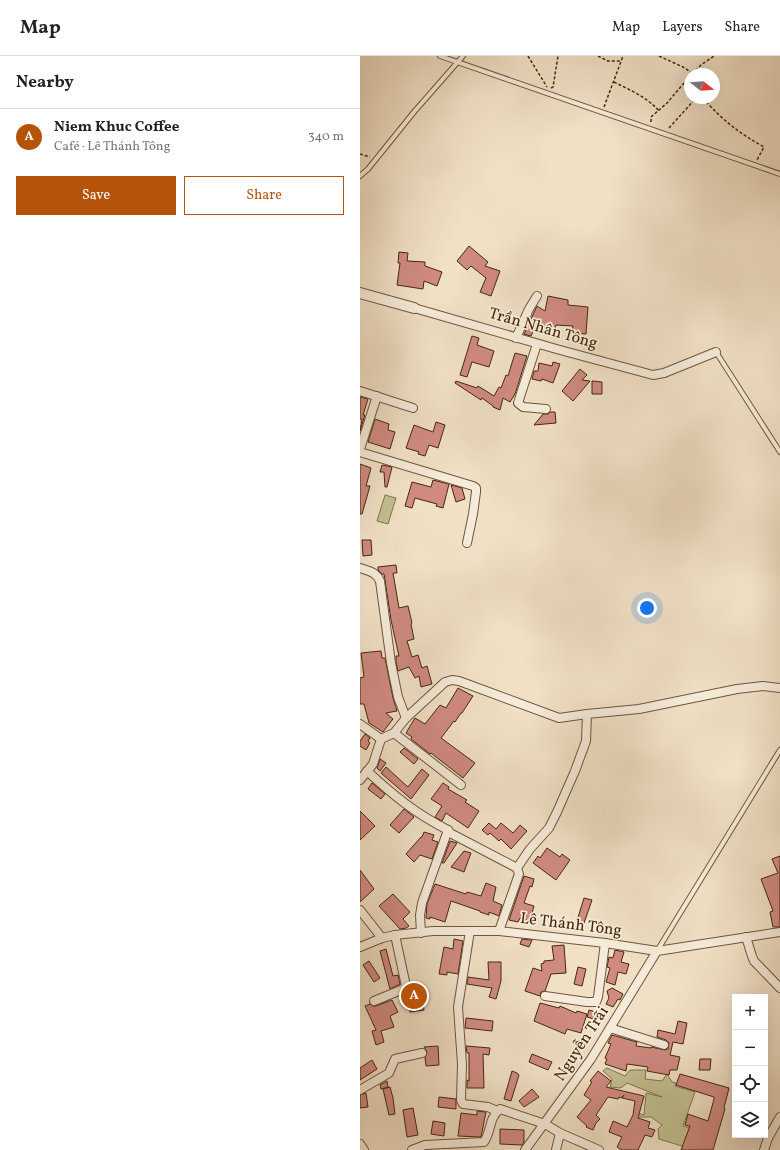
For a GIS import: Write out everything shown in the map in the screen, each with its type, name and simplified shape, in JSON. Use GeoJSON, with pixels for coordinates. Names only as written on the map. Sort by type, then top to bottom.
{"type":"FeatureCollection","features":[{"type":"Feature","properties":{"kind":"street","name":"Trần Nhân Tông"},"geometry":{"type":"LineString","coordinates":[[360,293],[537,344],[653,375],[716,352]]}},
{"type":"Feature","properties":{"kind":"street"},"geometry":{"type":"LineString","coordinates":[[516,338],[529,308],[537,296]]}},
{"type":"Feature","properties":{"kind":"street"},"geometry":{"type":"LineString","coordinates":[[537,344],[518,403],[523,407],[546,409]]}},
{"type":"Feature","properties":{"kind":"street"},"geometry":{"type":"LineString","coordinates":[[360,391],[413,408]]}},
{"type":"Feature","properties":{"kind":"street"},"geometry":{"type":"LineString","coordinates":[[360,449],[377,396]]}},
{"type":"Feature","properties":{"kind":"street"},"geometry":{"type":"LineString","coordinates":[[360,452],[476,488],[473,514],[466,543]]}},
{"type":"Feature","properties":{"kind":"street"},"geometry":{"type":"LineString","coordinates":[[360,568],[374,572],[380,581],[391,663],[398,697],[406,718]]}},
{"type":"Feature","properties":{"kind":"street"},"geometry":{"type":"LineString","coordinates":[[381,739],[394,734],[406,718],[445,682],[452,680],[459,681],[559,718],[645,708],[737,688],[763,686],[780,688]]}},
{"type":"Feature","properties":{"kind":"street"},"geometry":{"type":"LineString","coordinates":[[517,868],[530,849],[549,828],[575,771],[586,741],[587,714]]}},
{"type":"Feature","properties":{"kind":"street"},"geometry":{"type":"LineString","coordinates":[[360,724],[381,739]]}},
{"type":"Feature","properties":{"kind":"street"},"geometry":{"type":"LineString","coordinates":[[394,734],[461,785]]}},
{"type":"Feature","properties":{"kind":"street"},"geometry":{"type":"LineString","coordinates":[[360,780],[373,764],[381,739]]}},
{"type":"Feature","properties":{"kind":"street"},"geometry":{"type":"LineString","coordinates":[[367,771],[409,807],[428,820],[517,868],[519,874],[499,931]]}},
{"type":"Feature","properties":{"kind":"street"},"geometry":{"type":"LineString","coordinates":[[421,933],[420,915],[422,903],[448,830]]}},
{"type":"Feature","properties":{"kind":"street"},"geometry":{"type":"LineString","coordinates":[[360,910],[382,938]]}},
{"type":"Feature","properties":{"kind":"street"},"geometry":{"type":"LineString","coordinates":[[470,931],[458,1007],[462,1064],[461,1100],[463,1104],[488,1107],[497,1111]]}},
{"type":"Feature","properties":{"kind":"street","name":"Lê Thánh Tông"},"geometry":{"type":"LineString","coordinates":[[360,947],[382,938],[395,935],[499,931],[605,943],[657,951],[780,932]]}},
{"type":"Feature","properties":{"kind":"street"},"geometry":{"type":"LineString","coordinates":[[374,1001],[401,990],[406,986],[395,935]]}},
{"type":"Feature","properties":{"kind":"street"},"geometry":{"type":"LineString","coordinates":[[746,937],[754,961],[780,988]]}},
{"type":"Feature","properties":{"kind":"street"},"geometry":{"type":"LineString","coordinates":[[545,996],[596,1002],[598,997],[605,943]]}},
{"type":"Feature","properties":{"kind":"street","name":"Nguyễn Trãi"},"geometry":{"type":"LineString","coordinates":[[525,1150],[591,1059],[657,951]]}},
{"type":"Feature","properties":{"kind":"street"},"geometry":{"type":"LineString","coordinates":[[610,1028],[664,1045]]}},
{"type":"Feature","properties":{"kind":"street"},"geometry":{"type":"LineString","coordinates":[[360,1090],[388,1073],[396,1059],[422,1053]]}},
{"type":"Feature","properties":{"kind":"street"},"geometry":{"type":"LineString","coordinates":[[412,1150],[425,1145],[484,1142],[494,1114],[500,1109],[510,1111],[545,1124],[560,1133],[599,1150]]}},
{"type":"Feature","properties":{"kind":"street"},"geometry":{"type":"LineString","coordinates":[[764,1150],[768,1138],[780,1117]]}},
{"type":"Feature","properties":{"kind":"street"},"geometry":{"type":"LineString","coordinates":[[556,1150],[560,1133]]}},
{"type":"Feature","properties":{"kind":"street"},"geometry":{"type":"LineString","coordinates":[[360,1144],[364,1150]]}},
{"type":"Feature","properties":{"kind":"lane"},"geometry":{"type":"LineString","coordinates":[[440,56],[571,100],[664,135],[780,174]]}},
{"type":"Feature","properties":{"kind":"lane"},"geometry":{"type":"LineString","coordinates":[[360,176],[463,56]]}},
{"type":"Feature","properties":{"kind":"lane"},"geometry":{"type":"LineString","coordinates":[[716,352],[780,452]]}},
{"type":"Feature","properties":{"kind":"lane"},"geometry":{"type":"LineString","coordinates":[[657,951],[780,750]]}},
{"type":"Feature","properties":{"kind":"path"},"geometry":{"type":"LineString","coordinates":[[528,56],[548,89],[553,87],[558,56]]}},
{"type":"Feature","properties":{"kind":"path"},"geometry":{"type":"LineString","coordinates":[[598,56],[608,61],[621,62]]}},
{"type":"Feature","properties":{"kind":"path"},"geometry":{"type":"LineString","coordinates":[[602,112],[623,56]]}},
{"type":"Feature","properties":{"kind":"path"},"geometry":{"type":"LineString","coordinates":[[659,56],[684,68]]}},
{"type":"Feature","properties":{"kind":"path"},"geometry":{"type":"LineString","coordinates":[[698,68],[714,56]]}},
{"type":"Feature","properties":{"kind":"path"},"geometry":{"type":"LineString","coordinates":[[613,82],[644,98],[654,105],[659,111]]}},
{"type":"Feature","properties":{"kind":"path"},"geometry":{"type":"LineString","coordinates":[[650,129],[651,118],[684,82]]}},
{"type":"Feature","properties":{"kind":"path"},"geometry":{"type":"LineString","coordinates":[[664,135],[691,104]]}},
{"type":"Feature","properties":{"kind":"path"},"geometry":{"type":"LineString","coordinates":[[708,104],[732,128],[764,147],[754,166]]}},
{"type":"Feature","properties":{"kind":"path"},"geometry":{"type":"LineString","coordinates":[[360,154],[376,158]]}},
{"type":"Feature","properties":{"kind":"shaded area"},"geometry":{"type":"Polygon","coordinates":[[[385,495],[396,498],[388,524],[377,521],[385,495]]]}},
{"type":"Feature","properties":{"kind":"shaded area"},"geometry":{"type":"Polygon","coordinates":[[[607,1068],[625,1076],[630,1070],[646,1070],[645,1079],[662,1081],[667,1074],[672,1082],[676,1083],[675,1086],[695,1092],[683,1126],[701,1131],[695,1150],[659,1139],[658,1129],[662,1125],[651,1117],[634,1117],[635,1112],[644,1115],[646,1093],[662,1097],[627,1083],[621,1088],[610,1087],[612,1079],[603,1071],[607,1068]]]}},
{"type":"Feature","properties":{"kind":"building"},"geometry":{"type":"Polygon","coordinates":[[[469,246],[488,262],[485,266],[500,271],[491,296],[480,292],[486,278],[471,266],[467,270],[457,261],[469,246]]]}},
{"type":"Feature","properties":{"kind":"building"},"geometry":{"type":"Polygon","coordinates":[[[399,252],[408,253],[407,261],[425,262],[425,266],[442,272],[437,286],[424,281],[423,289],[397,285],[400,263],[398,263],[399,252]]]}},
{"type":"Feature","properties":{"kind":"building"},"geometry":{"type":"Polygon","coordinates":[[[548,296],[568,300],[568,305],[588,307],[586,334],[572,333],[573,326],[556,325],[555,329],[535,326],[531,336],[524,334],[537,306],[545,311],[548,296]]]}},
{"type":"Feature","properties":{"kind":"building"},"geometry":{"type":"Polygon","coordinates":[[[472,336],[479,338],[477,345],[494,351],[489,367],[472,362],[467,377],[460,375],[472,336]]]}},
{"type":"Feature","properties":{"kind":"building"},"geometry":{"type":"Polygon","coordinates":[[[515,353],[527,356],[515,394],[510,402],[503,398],[500,410],[493,407],[482,398],[481,400],[455,383],[456,381],[477,388],[478,386],[494,396],[499,387],[501,388],[506,375],[508,376],[515,353]]]}},
{"type":"Feature","properties":{"kind":"building"},"geometry":{"type":"Polygon","coordinates":[[[553,362],[560,364],[553,383],[542,379],[541,381],[532,379],[534,371],[538,371],[539,363],[552,366],[553,362]]]}},
{"type":"Feature","properties":{"kind":"building"},"geometry":{"type":"Polygon","coordinates":[[[580,369],[587,375],[582,380],[590,381],[573,401],[562,391],[580,369]]]}},
{"type":"Feature","properties":{"kind":"building"},"geometry":{"type":"Polygon","coordinates":[[[592,381],[602,382],[602,394],[592,394],[592,381]]]}},
{"type":"Feature","properties":{"kind":"building"},"geometry":{"type":"Polygon","coordinates":[[[360,397],[368,399],[360,431],[362,419],[360,419],[360,397]]]}},
{"type":"Feature","properties":{"kind":"building"},"geometry":{"type":"Polygon","coordinates":[[[550,412],[555,412],[556,423],[534,425],[543,414],[548,414],[550,412]]]}},
{"type":"Feature","properties":{"kind":"building"},"geometry":{"type":"Polygon","coordinates":[[[375,419],[389,424],[388,430],[395,432],[390,449],[368,442],[375,419]]]}},
{"type":"Feature","properties":{"kind":"building"},"geometry":{"type":"Polygon","coordinates":[[[436,422],[445,425],[438,448],[429,445],[425,456],[418,454],[419,452],[406,448],[414,425],[433,432],[436,422]]]}},
{"type":"Feature","properties":{"kind":"building"},"geometry":{"type":"Polygon","coordinates":[[[360,464],[371,468],[366,486],[370,486],[362,514],[360,514],[360,464]]]}},
{"type":"Feature","properties":{"kind":"building"},"geometry":{"type":"Polygon","coordinates":[[[382,465],[392,467],[387,487],[385,487],[384,472],[380,472],[382,465]]]}},
{"type":"Feature","properties":{"kind":"building"},"geometry":{"type":"Polygon","coordinates":[[[433,480],[449,484],[443,508],[436,506],[437,504],[415,498],[412,508],[405,506],[412,482],[431,487],[433,480]]]}},
{"type":"Feature","properties":{"kind":"building"},"geometry":{"type":"Polygon","coordinates":[[[451,485],[462,488],[465,499],[456,502],[451,485]]]}},
{"type":"Feature","properties":{"kind":"building"},"geometry":{"type":"Polygon","coordinates":[[[362,540],[371,540],[372,555],[363,556],[362,540]]]}},
{"type":"Feature","properties":{"kind":"building"},"geometry":{"type":"Polygon","coordinates":[[[396,565],[397,573],[393,573],[399,608],[408,606],[412,623],[414,639],[407,641],[412,657],[418,655],[422,668],[427,666],[432,684],[421,687],[419,676],[415,678],[409,667],[398,671],[396,662],[396,656],[399,656],[391,620],[384,574],[378,570],[378,567],[396,565]]]}},
{"type":"Feature","properties":{"kind":"building"},"geometry":{"type":"Polygon","coordinates":[[[381,651],[382,658],[385,658],[397,711],[386,713],[393,719],[383,732],[369,723],[364,704],[360,704],[360,678],[364,677],[361,653],[381,651]]]}},
{"type":"Feature","properties":{"kind":"building"},"geometry":{"type":"Polygon","coordinates":[[[458,688],[473,696],[462,713],[441,738],[475,763],[463,778],[411,739],[412,737],[406,733],[415,718],[425,724],[440,705],[446,708],[458,688]]]}},
{"type":"Feature","properties":{"kind":"building"},"geometry":{"type":"Polygon","coordinates":[[[365,734],[370,738],[368,741],[370,743],[366,750],[360,746],[360,741],[365,734]]]}},
{"type":"Feature","properties":{"kind":"building"},"geometry":{"type":"Polygon","coordinates":[[[404,748],[418,759],[414,764],[400,752],[404,748]]]}},
{"type":"Feature","properties":{"kind":"building"},"geometry":{"type":"Polygon","coordinates":[[[380,759],[386,763],[380,771],[377,768],[380,759]]]}},
{"type":"Feature","properties":{"kind":"building"},"geometry":{"type":"Polygon","coordinates":[[[386,767],[408,787],[422,769],[429,775],[411,799],[381,773],[386,767]]]}},
{"type":"Feature","properties":{"kind":"building"},"geometry":{"type":"Polygon","coordinates":[[[372,783],[385,794],[381,799],[368,789],[372,783]]]}},
{"type":"Feature","properties":{"kind":"building"},"geometry":{"type":"Polygon","coordinates":[[[443,783],[449,787],[448,789],[467,800],[465,802],[479,811],[468,828],[446,813],[442,821],[435,817],[442,806],[431,799],[443,783]]]}},
{"type":"Feature","properties":{"kind":"building"},"geometry":{"type":"Polygon","coordinates":[[[404,809],[414,817],[399,833],[390,825],[404,809]]]}},
{"type":"Feature","properties":{"kind":"building"},"geometry":{"type":"Polygon","coordinates":[[[360,811],[375,826],[360,840],[360,811]]]}},
{"type":"Feature","properties":{"kind":"building"},"geometry":{"type":"Polygon","coordinates":[[[489,823],[496,829],[501,823],[513,833],[520,825],[527,831],[511,849],[501,839],[499,841],[490,833],[488,835],[482,830],[489,823]]]}},
{"type":"Feature","properties":{"kind":"building"},"geometry":{"type":"Polygon","coordinates":[[[424,832],[434,835],[432,840],[438,842],[432,859],[420,855],[414,862],[406,854],[422,837],[424,832]]]}},
{"type":"Feature","properties":{"kind":"building"},"geometry":{"type":"Polygon","coordinates":[[[450,841],[457,843],[444,863],[442,863],[450,841]]]}},
{"type":"Feature","properties":{"kind":"building"},"geometry":{"type":"Polygon","coordinates":[[[547,848],[560,857],[562,854],[570,860],[556,880],[533,863],[538,856],[540,858],[547,848]]]}},
{"type":"Feature","properties":{"kind":"building"},"geometry":{"type":"Polygon","coordinates":[[[464,851],[471,853],[464,872],[451,867],[464,851]]]}},
{"type":"Feature","properties":{"kind":"building"},"geometry":{"type":"Polygon","coordinates":[[[780,856],[780,927],[773,927],[770,912],[773,911],[761,879],[778,873],[772,859],[780,856]]]}},
{"type":"Feature","properties":{"kind":"building"},"geometry":{"type":"Polygon","coordinates":[[[360,870],[374,889],[360,902],[360,870]]]}},
{"type":"Feature","properties":{"kind":"building"},"geometry":{"type":"Polygon","coordinates":[[[524,876],[534,879],[532,887],[530,886],[524,903],[534,906],[530,921],[520,918],[518,922],[509,920],[524,876]]]}},
{"type":"Feature","properties":{"kind":"building"},"geometry":{"type":"Polygon","coordinates":[[[486,883],[496,887],[493,901],[502,905],[499,916],[489,912],[489,915],[451,901],[445,922],[430,917],[430,919],[426,918],[427,904],[435,884],[466,894],[467,892],[481,896],[486,883]]]}},
{"type":"Feature","properties":{"kind":"building"},"geometry":{"type":"Polygon","coordinates":[[[393,894],[410,912],[403,919],[409,926],[406,928],[400,929],[379,906],[393,894]]]}},
{"type":"Feature","properties":{"kind":"building"},"geometry":{"type":"Polygon","coordinates":[[[584,898],[592,900],[583,926],[576,924],[584,898]]]}},
{"type":"Feature","properties":{"kind":"building"},"geometry":{"type":"Polygon","coordinates":[[[454,939],[463,941],[458,974],[447,972],[447,975],[439,974],[444,947],[453,949],[454,939]]]}},
{"type":"Feature","properties":{"kind":"building"},"geometry":{"type":"Polygon","coordinates":[[[522,939],[532,940],[529,947],[520,944],[522,939]]]}},
{"type":"Feature","properties":{"kind":"building"},"geometry":{"type":"Polygon","coordinates":[[[564,945],[566,973],[551,974],[545,991],[541,992],[540,996],[525,991],[533,968],[542,971],[541,964],[544,963],[544,961],[554,960],[552,946],[564,945]]]}},
{"type":"Feature","properties":{"kind":"building"},"geometry":{"type":"Polygon","coordinates":[[[386,949],[393,976],[398,975],[400,984],[390,989],[380,951],[386,949]]]}},
{"type":"Feature","properties":{"kind":"building"},"geometry":{"type":"Polygon","coordinates":[[[615,950],[624,952],[621,962],[629,964],[626,974],[618,972],[615,985],[606,982],[610,968],[607,967],[609,957],[613,958],[615,950]]]}},
{"type":"Feature","properties":{"kind":"building"},"geometry":{"type":"Polygon","coordinates":[[[369,961],[380,978],[374,982],[363,965],[369,961]]]}},
{"type":"Feature","properties":{"kind":"building"},"geometry":{"type":"Polygon","coordinates":[[[488,962],[501,962],[501,981],[496,999],[489,997],[492,988],[467,984],[468,977],[489,980],[488,962]]]}},
{"type":"Feature","properties":{"kind":"building"},"geometry":{"type":"Polygon","coordinates":[[[578,967],[586,969],[582,986],[574,984],[578,967]]]}},
{"type":"Feature","properties":{"kind":"building"},"geometry":{"type":"Polygon","coordinates":[[[612,988],[623,994],[620,1000],[618,999],[613,1007],[606,1004],[609,998],[607,991],[612,988]]]}},
{"type":"Feature","properties":{"kind":"building"},"geometry":{"type":"Polygon","coordinates":[[[421,991],[424,1010],[410,1012],[407,994],[421,991]]]}},
{"type":"Feature","properties":{"kind":"building"},"geometry":{"type":"Polygon","coordinates":[[[392,1000],[398,1012],[390,1016],[394,1027],[381,1031],[384,1042],[376,1045],[372,1031],[376,1030],[365,1006],[370,1004],[376,1006],[392,1000]]]}},
{"type":"Feature","properties":{"kind":"building"},"geometry":{"type":"Polygon","coordinates":[[[540,1003],[559,1008],[560,1006],[576,1013],[577,1011],[587,1014],[581,1033],[567,1029],[565,1034],[534,1021],[540,1003]]]}},
{"type":"Feature","properties":{"kind":"building"},"geometry":{"type":"Polygon","coordinates":[[[589,1010],[599,1013],[597,1020],[587,1017],[589,1010]]]}},
{"type":"Feature","properties":{"kind":"building"},"geometry":{"type":"Polygon","coordinates":[[[466,1018],[493,1021],[492,1031],[465,1028],[466,1018]]]}},
{"type":"Feature","properties":{"kind":"building"},"geometry":{"type":"Polygon","coordinates":[[[678,1021],[687,1023],[683,1044],[673,1042],[670,1055],[680,1057],[677,1070],[670,1070],[669,1075],[647,1071],[648,1067],[627,1064],[626,1071],[605,1064],[607,1059],[605,1058],[611,1044],[608,1043],[612,1035],[637,1042],[636,1046],[665,1050],[668,1049],[669,1043],[666,1040],[657,1037],[658,1030],[675,1034],[678,1021]]]}},
{"type":"Feature","properties":{"kind":"building"},"geometry":{"type":"Polygon","coordinates":[[[438,1046],[439,1065],[426,1066],[425,1058],[427,1052],[424,1047],[438,1046]]]}},
{"type":"Feature","properties":{"kind":"building"},"geometry":{"type":"Polygon","coordinates":[[[466,1046],[490,1048],[489,1055],[483,1054],[484,1088],[467,1088],[467,1080],[469,1081],[469,1053],[467,1053],[466,1046]]]}},
{"type":"Feature","properties":{"kind":"building"},"geometry":{"type":"Polygon","coordinates":[[[532,1054],[552,1062],[548,1070],[529,1062],[532,1054]]]}},
{"type":"Feature","properties":{"kind":"building"},"geometry":{"type":"Polygon","coordinates":[[[700,1059],[711,1059],[710,1070],[699,1070],[700,1059]]]}},
{"type":"Feature","properties":{"kind":"building"},"geometry":{"type":"Polygon","coordinates":[[[372,1060],[377,1069],[360,1080],[360,1068],[372,1060]]]}},
{"type":"Feature","properties":{"kind":"building"},"geometry":{"type":"Polygon","coordinates":[[[512,1071],[519,1075],[511,1101],[504,1099],[512,1071]]]}},
{"type":"Feature","properties":{"kind":"building"},"geometry":{"type":"Polygon","coordinates":[[[598,1071],[611,1081],[606,1087],[644,1096],[638,1118],[650,1122],[648,1128],[655,1130],[652,1137],[645,1135],[638,1150],[622,1150],[617,1147],[622,1137],[609,1132],[613,1121],[627,1127],[633,1115],[635,1101],[622,1098],[624,1095],[618,1099],[608,1097],[596,1115],[600,1119],[596,1123],[593,1130],[586,1127],[587,1126],[577,1117],[591,1100],[584,1095],[592,1082],[590,1081],[598,1071]]]}},
{"type":"Feature","properties":{"kind":"building"},"geometry":{"type":"Polygon","coordinates":[[[680,1074],[729,1088],[725,1109],[713,1150],[681,1150],[690,1126],[685,1125],[688,1114],[708,1121],[714,1097],[676,1085],[680,1074]]]}},
{"type":"Feature","properties":{"kind":"building"},"geometry":{"type":"Polygon","coordinates":[[[387,1081],[388,1087],[381,1089],[380,1085],[387,1081]]]}},
{"type":"Feature","properties":{"kind":"building"},"geometry":{"type":"Polygon","coordinates":[[[390,1087],[395,1114],[389,1115],[383,1089],[390,1087]]]}},
{"type":"Feature","properties":{"kind":"building"},"geometry":{"type":"Polygon","coordinates":[[[532,1089],[539,1097],[524,1107],[519,1101],[532,1089]]]}},
{"type":"Feature","properties":{"kind":"building"},"geometry":{"type":"Polygon","coordinates":[[[366,1093],[368,1107],[360,1108],[360,1095],[366,1093]]]}},
{"type":"Feature","properties":{"kind":"building"},"geometry":{"type":"Polygon","coordinates":[[[439,1097],[456,1099],[456,1109],[438,1107],[439,1097]]]}},
{"type":"Feature","properties":{"kind":"building"},"geometry":{"type":"Polygon","coordinates":[[[413,1108],[418,1135],[407,1137],[403,1110],[413,1108]]]}},
{"type":"Feature","properties":{"kind":"building"},"geometry":{"type":"Polygon","coordinates":[[[477,1111],[486,1112],[481,1137],[458,1136],[461,1113],[477,1115],[477,1111]]]}},
{"type":"Feature","properties":{"kind":"building"},"geometry":{"type":"Polygon","coordinates":[[[433,1121],[445,1123],[444,1136],[431,1134],[433,1121]]]}},
{"type":"Feature","properties":{"kind":"building"},"geometry":{"type":"Polygon","coordinates":[[[500,1129],[524,1130],[524,1142],[522,1145],[500,1144],[500,1129]]]}},
{"type":"Feature","properties":{"kind":"place","name":"Niem Khuc Coffee"},"geometry":{"type":"Point","coordinates":[414,996]}}]}
